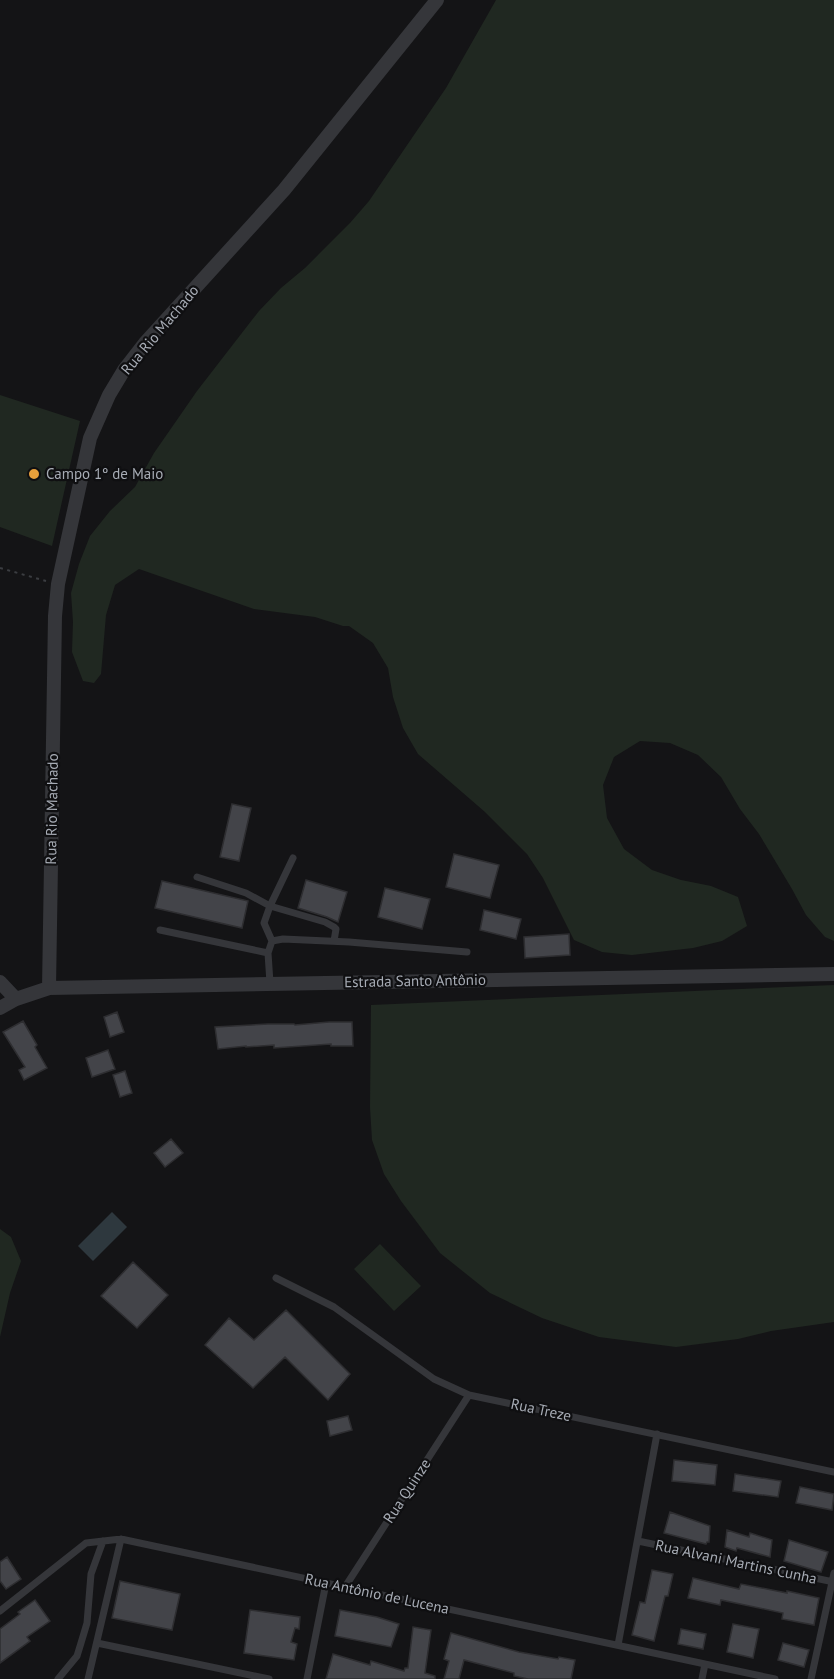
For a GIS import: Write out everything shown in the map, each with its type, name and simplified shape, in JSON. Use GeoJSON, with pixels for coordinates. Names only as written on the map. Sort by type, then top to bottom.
{"type":"FeatureCollection","features":[{"type":"Feature","properties":{"kind":"street","name":"Rua Rio Machado"},"geometry":{"type":"LineString","coordinates":[[49,988],[55,616],[58,584],[90,438],[109,395],[124,370],[145,343],[284,190],[437,0]]}},
{"type":"Feature","properties":{"kind":"street","name":"Estrada Santo Antônio"},"geometry":{"type":"LineString","coordinates":[[0,1008],[16,999],[49,988],[834,974]]}},
{"type":"Feature","properties":{"kind":"street"},"geometry":{"type":"LineString","coordinates":[[0,982],[16,999]]}},
{"type":"Feature","properties":{"kind":"lane"},"geometry":{"type":"LineString","coordinates":[[270,983],[268,953],[272,941],[264,923],[293,858]]}},
{"type":"Feature","properties":{"kind":"lane"},"geometry":{"type":"LineString","coordinates":[[197,877],[246,893],[270,906],[325,922],[336,929],[334,941]]}},
{"type":"Feature","properties":{"kind":"lane"},"geometry":{"type":"LineString","coordinates":[[160,930],[268,953]]}},
{"type":"Feature","properties":{"kind":"lane"},"geometry":{"type":"LineString","coordinates":[[272,941],[283,939],[334,941],[467,952]]}},
{"type":"Feature","properties":{"kind":"lane","name":"Rua Treze"},"geometry":{"type":"LineString","coordinates":[[276,1278],[334,1307],[434,1378],[469,1395],[834,1472]]}},
{"type":"Feature","properties":{"kind":"lane","name":"Rua Quinze"},"geometry":{"type":"LineString","coordinates":[[345,1587],[469,1395]]}},
{"type":"Feature","properties":{"kind":"lane"},"geometry":{"type":"LineString","coordinates":[[618,1645],[657,1434]]}},
{"type":"Feature","properties":{"kind":"lane"},"geometry":{"type":"LineString","coordinates":[[88,1679],[122,1539]]}},
{"type":"Feature","properties":{"kind":"lane","name":"Rua Antônio de Lucena"},"geometry":{"type":"LineString","coordinates":[[0,1611],[86,1543],[122,1539],[775,1679]]}},
{"type":"Feature","properties":{"kind":"lane"},"geometry":{"type":"LineString","coordinates":[[58,1679],[76,1656],[81,1643],[87,1623],[91,1574],[103,1541]]}},
{"type":"Feature","properties":{"kind":"lane","name":"Rua Alvani Martins Cunha"},"geometry":{"type":"LineString","coordinates":[[638,1541],[833,1582]]}},
{"type":"Feature","properties":{"kind":"lane"},"geometry":{"type":"LineString","coordinates":[[811,1679],[834,1573]]}},
{"type":"Feature","properties":{"kind":"lane"},"geometry":{"type":"LineString","coordinates":[[307,1679],[326,1583]]}},
{"type":"Feature","properties":{"kind":"lane"},"geometry":{"type":"LineString","coordinates":[[97,1643],[269,1679]]}},
{"type":"Feature","properties":{"kind":"lane"},"geometry":{"type":"LineString","coordinates":[[702,1679],[705,1664]]}},
{"type":"Feature","properties":{"kind":"path"},"geometry":{"type":"LineString","coordinates":[[0,568],[58,584]]}},
{"type":"Feature","properties":{"kind":"shaded area"},"geometry":{"type":"Polygon","coordinates":[[[496,0],[834,0],[834,941],[825,937],[806,915],[759,834],[740,809],[721,777],[698,755],[670,743],[640,741],[614,757],[603,785],[607,818],[624,849],[652,870],[681,880],[711,886],[738,897],[747,926],[722,941],[693,948],[632,955],[602,952],[574,940],[543,878],[527,854],[485,812],[418,754],[403,728],[393,697],[388,668],[373,643],[349,626],[315,617],[254,609],[139,569],[115,585],[106,615],[101,674],[94,683],[83,681],[72,652],[71,593],[90,536],[110,511],[135,487],[154,453],[197,391],[259,311],[350,223],[369,201],[446,88],[496,0]]]}},
{"type":"Feature","properties":{"kind":"shaded area","name":"Campo 1º de Maio"},"geometry":{"type":"Polygon","coordinates":[[[0,395],[80,421],[52,546],[0,527],[0,395]]]}},
{"type":"Feature","properties":{"kind":"shaded area"},"geometry":{"type":"Polygon","coordinates":[[[834,985],[834,1322],[676,1347],[599,1337],[542,1318],[490,1293],[440,1253],[384,1174],[372,1140],[371,1005],[834,985]]]}},
{"type":"Feature","properties":{"kind":"shaded area"},"geometry":{"type":"Polygon","coordinates":[[[112,1212],[127,1227],[93,1261],[78,1246],[112,1212]]]}},
{"type":"Feature","properties":{"kind":"shaded area"},"geometry":{"type":"Polygon","coordinates":[[[0,1229],[11,1237],[21,1261],[10,1293],[0,1337],[0,1229]]]}},
{"type":"Feature","properties":{"kind":"shaded area"},"geometry":{"type":"Polygon","coordinates":[[[380,1244],[421,1286],[394,1311],[354,1269],[380,1244]]]}},
{"type":"Feature","properties":{"kind":"building"},"geometry":{"type":"Polygon","coordinates":[[[232,804],[251,808],[239,861],[220,857],[232,804]]]}},
{"type":"Feature","properties":{"kind":"building"},"geometry":{"type":"Polygon","coordinates":[[[454,854],[499,865],[490,898],[446,887],[454,854]]]}},
{"type":"Feature","properties":{"kind":"building"},"geometry":{"type":"Polygon","coordinates":[[[306,880],[347,892],[338,922],[298,908],[306,880]]]}},
{"type":"Feature","properties":{"kind":"building"},"geometry":{"type":"Polygon","coordinates":[[[162,881],[248,901],[242,928],[155,908],[162,881]]]}},
{"type":"Feature","properties":{"kind":"building"},"geometry":{"type":"Polygon","coordinates":[[[385,888],[430,899],[422,929],[378,917],[385,888]]]}},
{"type":"Feature","properties":{"kind":"building"},"geometry":{"type":"Polygon","coordinates":[[[484,910],[521,919],[516,939],[480,930],[484,910]]]}},
{"type":"Feature","properties":{"kind":"building"},"geometry":{"type":"Polygon","coordinates":[[[569,934],[570,955],[525,958],[524,937],[569,934]]]}},
{"type":"Feature","properties":{"kind":"building"},"geometry":{"type":"Polygon","coordinates":[[[117,1012],[124,1032],[110,1037],[104,1017],[117,1012]]]}},
{"type":"Feature","properties":{"kind":"building"},"geometry":{"type":"Polygon","coordinates":[[[23,1021],[47,1068],[24,1080],[19,1070],[25,1067],[3,1032],[23,1021]]]}},
{"type":"Feature","properties":{"kind":"building"},"geometry":{"type":"Polygon","coordinates":[[[352,1022],[353,1046],[331,1046],[331,1044],[274,1048],[274,1045],[218,1049],[215,1027],[352,1022]]]}},
{"type":"Feature","properties":{"kind":"building"},"geometry":{"type":"Polygon","coordinates":[[[108,1050],[115,1069],[92,1077],[86,1058],[108,1050]]]}},
{"type":"Feature","properties":{"kind":"building"},"geometry":{"type":"Polygon","coordinates":[[[125,1071],[132,1093],[120,1097],[113,1075],[125,1071]]]}},
{"type":"Feature","properties":{"kind":"building"},"geometry":{"type":"Polygon","coordinates":[[[171,1139],[183,1153],[165,1167],[154,1153],[171,1139]]]}},
{"type":"Feature","properties":{"kind":"building"},"geometry":{"type":"Polygon","coordinates":[[[133,1262],[168,1295],[137,1328],[101,1296],[133,1262]]]}},
{"type":"Feature","properties":{"kind":"building"},"geometry":{"type":"Polygon","coordinates":[[[286,1310],[350,1374],[328,1400],[285,1357],[253,1388],[205,1345],[229,1318],[254,1340],[286,1310]]]}},
{"type":"Feature","properties":{"kind":"building"},"geometry":{"type":"Polygon","coordinates":[[[348,1416],[352,1430],[330,1436],[327,1421],[348,1416]]]}},
{"type":"Feature","properties":{"kind":"building"},"geometry":{"type":"Polygon","coordinates":[[[674,1460],[717,1465],[715,1485],[672,1481],[674,1460]]]}},
{"type":"Feature","properties":{"kind":"building"},"geometry":{"type":"Polygon","coordinates":[[[735,1474],[781,1481],[778,1497],[733,1491],[735,1474]]]}},
{"type":"Feature","properties":{"kind":"building"},"geometry":{"type":"Polygon","coordinates":[[[800,1487],[834,1494],[832,1510],[796,1503],[800,1487]]]}},
{"type":"Feature","properties":{"kind":"building"},"geometry":{"type":"Polygon","coordinates":[[[670,1512],[710,1526],[709,1542],[706,1544],[664,1533],[670,1512]]]}},
{"type":"Feature","properties":{"kind":"building"},"geometry":{"type":"Polygon","coordinates":[[[727,1530],[749,1537],[750,1533],[772,1540],[770,1557],[725,1547],[727,1530]]]}},
{"type":"Feature","properties":{"kind":"building"},"geometry":{"type":"Polygon","coordinates":[[[789,1540],[828,1552],[821,1572],[784,1561],[789,1540]]]}},
{"type":"Feature","properties":{"kind":"building"},"geometry":{"type":"Polygon","coordinates":[[[7,1557],[21,1579],[6,1589],[0,1581],[0,1562],[7,1557]]]}},
{"type":"Feature","properties":{"kind":"building"},"geometry":{"type":"Polygon","coordinates":[[[652,1570],[673,1574],[654,1641],[632,1635],[640,1602],[645,1603],[652,1570]]]}},
{"type":"Feature","properties":{"kind":"building"},"geometry":{"type":"Polygon","coordinates":[[[693,1578],[739,1589],[741,1584],[819,1598],[814,1625],[782,1619],[783,1613],[721,1600],[720,1605],[688,1598],[693,1578]]]}},
{"type":"Feature","properties":{"kind":"building"},"geometry":{"type":"Polygon","coordinates":[[[120,1581],[180,1594],[172,1630],[112,1618],[120,1581]]]}},
{"type":"Feature","properties":{"kind":"building"},"geometry":{"type":"Polygon","coordinates":[[[35,1600],[50,1621],[27,1637],[30,1641],[0,1663],[0,1629],[35,1600]]]}},
{"type":"Feature","properties":{"kind":"building"},"geometry":{"type":"Polygon","coordinates":[[[250,1610],[300,1617],[299,1629],[295,1628],[291,1642],[297,1644],[294,1660],[244,1653],[250,1610]]]}},
{"type":"Feature","properties":{"kind":"building"},"geometry":{"type":"Polygon","coordinates":[[[340,1610],[399,1624],[391,1647],[335,1636],[340,1610]]]}},
{"type":"Feature","properties":{"kind":"building"},"geometry":{"type":"Polygon","coordinates":[[[733,1624],[759,1629],[753,1658],[727,1652],[733,1624]]]}},
{"type":"Feature","properties":{"kind":"building"},"geometry":{"type":"Polygon","coordinates":[[[413,1627],[431,1630],[425,1673],[435,1676],[435,1679],[326,1679],[333,1654],[370,1665],[371,1661],[404,1671],[408,1668],[413,1627]]]}},
{"type":"Feature","properties":{"kind":"building"},"geometry":{"type":"Polygon","coordinates":[[[681,1629],[706,1634],[703,1649],[678,1644],[681,1629]]]}},
{"type":"Feature","properties":{"kind":"building"},"geometry":{"type":"Polygon","coordinates":[[[451,1633],[519,1652],[575,1660],[571,1679],[528,1679],[464,1660],[459,1679],[444,1679],[449,1661],[444,1659],[451,1633]]]}},
{"type":"Feature","properties":{"kind":"building"},"geometry":{"type":"Polygon","coordinates":[[[783,1643],[809,1650],[804,1667],[778,1660],[783,1643]]]}},
{"type":"Feature","properties":{"kind":"place","name":"Campo 1º de Maio"},"geometry":{"type":"Point","coordinates":[34,474]}}]}
